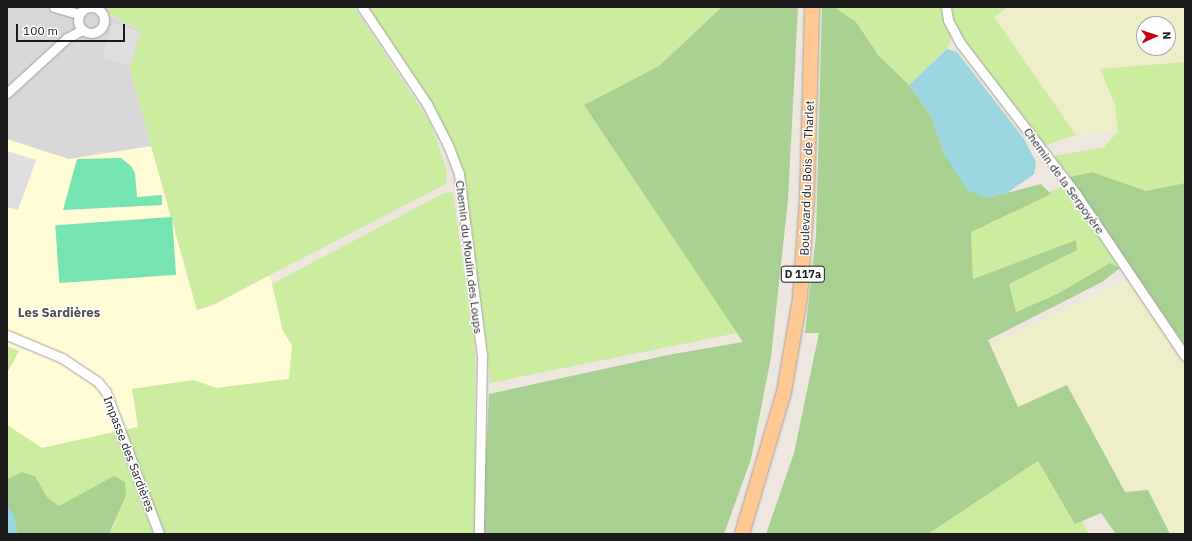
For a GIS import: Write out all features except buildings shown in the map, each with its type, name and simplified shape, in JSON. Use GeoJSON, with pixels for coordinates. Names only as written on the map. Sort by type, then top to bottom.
{"type":"FeatureCollection","features":[{"type":"Feature","properties":{"kind":"main road","name":"Boulevard du Bois de Tharlet"},"geometry":{"type":"LineString","coordinates":[[742,534],[784,392],[800,298],[807,202],[812,7]]}},
{"type":"Feature","properties":{"kind":"street"},"geometry":{"type":"LineString","coordinates":[[54,7],[79,14]]}},
{"type":"Feature","properties":{"kind":"street"},"geometry":{"type":"LineString","coordinates":[[95,7],[103,10],[103,22],[97,31],[88,32],[82,30],[78,22],[79,14],[86,8],[95,7]]}},
{"type":"Feature","properties":{"kind":"street","name":"Chemin du Moulin des Loups"},"geometry":{"type":"LineString","coordinates":[[362,7],[427,104],[448,145],[459,174],[482,355],[479,534]]}},
{"type":"Feature","properties":{"kind":"street","name":"Chemin de la Serpoyère"},"geometry":{"type":"LineString","coordinates":[[946,7],[948,20],[961,44],[1076,194],[1185,356]]}},
{"type":"Feature","properties":{"kind":"street"},"geometry":{"type":"LineString","coordinates":[[7,93],[67,38],[82,30]]}},
{"type":"Feature","properties":{"kind":"street","name":"Impasse des Sardières"},"geometry":{"type":"LineString","coordinates":[[7,335],[62,358],[98,382],[106,392],[159,534]]}},
{"type":"Feature","properties":{"kind":"shaded area"},"geometry":{"type":"Polygon","coordinates":[[[7,7],[109,7],[106,13],[141,31],[130,69],[197,310],[270,275],[7,425],[7,373],[19,351],[7,346],[7,7]]]}},
{"type":"Feature","properties":{"kind":"shaded area"},"geometry":{"type":"Polygon","coordinates":[[[113,23],[141,32],[129,66],[102,57],[113,23]]]}},
{"type":"Feature","properties":{"kind":"shaded area"},"geometry":{"type":"Polygon","coordinates":[[[7,139],[69,159],[151,146],[197,310],[213,305],[270,275],[283,331],[292,345],[290,379],[216,388],[194,380],[133,389],[138,427],[42,448],[7,425],[7,373],[19,351],[7,346],[7,139]]]}},
{"type":"Feature","properties":{"kind":"shaded area"},"geometry":{"type":"Polygon","coordinates":[[[7,151],[36,160],[18,210],[7,207],[7,151]]]}},
{"type":"Feature","properties":{"kind":"green space"},"geometry":{"type":"Polygon","coordinates":[[[109,7],[354,7],[430,122],[447,171],[446,184],[212,305],[197,310],[130,69],[141,31],[106,12],[109,7]]]}},
{"type":"Feature","properties":{"kind":"green space"},"geometry":{"type":"Polygon","coordinates":[[[366,7],[722,7],[659,66],[584,105],[737,333],[490,383],[487,345],[456,153],[366,7]]]}},
{"type":"Feature","properties":{"kind":"green space"},"geometry":{"type":"Polygon","coordinates":[[[722,7],[798,7],[788,200],[771,357],[751,459],[724,534],[482,534],[489,394],[668,355],[743,342],[584,105],[659,66],[722,7]]]}},
{"type":"Feature","properties":{"kind":"green space"},"geometry":{"type":"Polygon","coordinates":[[[822,7],[834,7],[856,22],[879,56],[909,85],[930,114],[945,156],[987,198],[1041,184],[1051,194],[971,232],[973,279],[1076,240],[1077,250],[1009,284],[1016,312],[1059,293],[1110,263],[1120,268],[1102,282],[988,340],[1018,407],[1067,385],[1125,492],[1148,490],[1170,534],[1116,534],[1101,513],[1075,524],[1038,461],[928,534],[766,534],[794,453],[819,333],[805,333],[816,236],[822,7]]]}},
{"type":"Feature","properties":{"kind":"green space"},"geometry":{"type":"Polygon","coordinates":[[[834,7],[941,7],[951,38],[947,49],[909,85],[879,56],[856,22],[834,7]]]}},
{"type":"Feature","properties":{"kind":"green space"},"geometry":{"type":"Polygon","coordinates":[[[949,7],[1008,7],[994,17],[1076,135],[1043,146],[961,40],[951,19],[949,7]]]}},
{"type":"Feature","properties":{"kind":"green space"},"geometry":{"type":"Polygon","coordinates":[[[1008,7],[1185,7],[1185,62],[1100,69],[1115,104],[1118,132],[1076,135],[994,16],[1008,7]]]}},
{"type":"Feature","properties":{"kind":"green space"},"geometry":{"type":"Polygon","coordinates":[[[1185,62],[1185,183],[1146,191],[1092,172],[1070,177],[1053,156],[1104,147],[1118,132],[1115,104],[1100,69],[1185,62]]]}},
{"type":"Feature","properties":{"kind":"green space"},"geometry":{"type":"Polygon","coordinates":[[[121,158],[131,166],[135,173],[137,197],[162,195],[162,205],[63,210],[77,159],[121,158]]]}},
{"type":"Feature","properties":{"kind":"green space"},"geometry":{"type":"Polygon","coordinates":[[[1092,172],[1146,191],[1185,183],[1185,346],[1070,177],[1092,172]]]}},
{"type":"Feature","properties":{"kind":"green space"},"geometry":{"type":"Polygon","coordinates":[[[1064,185],[1120,268],[1110,263],[1059,293],[1015,312],[1008,284],[1077,250],[1075,240],[973,279],[971,232],[1064,185]]]}},
{"type":"Feature","properties":{"kind":"green space"},"geometry":{"type":"Polygon","coordinates":[[[453,192],[475,350],[475,534],[165,534],[126,430],[138,427],[132,389],[194,380],[216,388],[289,379],[292,345],[283,331],[272,284],[442,194],[453,192]]]}},
{"type":"Feature","properties":{"kind":"green space"},"geometry":{"type":"Polygon","coordinates":[[[172,217],[176,275],[59,283],[55,225],[172,217]]]}},
{"type":"Feature","properties":{"kind":"green space"},"geometry":{"type":"Polygon","coordinates":[[[1127,280],[1155,316],[1185,364],[1185,534],[1170,534],[1148,490],[1125,492],[1067,385],[1018,407],[990,344],[1127,280]]]}},
{"type":"Feature","properties":{"kind":"green space"},"geometry":{"type":"Polygon","coordinates":[[[7,346],[19,351],[7,373],[7,346]]]}},
{"type":"Feature","properties":{"kind":"green space"},"geometry":{"type":"Polygon","coordinates":[[[7,425],[42,448],[114,432],[153,534],[109,534],[116,522],[75,499],[59,506],[47,497],[35,476],[22,472],[7,479],[7,425]]]}},
{"type":"Feature","properties":{"kind":"green space"},"geometry":{"type":"Polygon","coordinates":[[[1038,461],[1075,523],[1082,520],[1088,534],[928,534],[1038,461]]]}},
{"type":"Feature","properties":{"kind":"green space"},"geometry":{"type":"Polygon","coordinates":[[[22,472],[35,476],[47,497],[59,506],[114,476],[125,482],[126,495],[109,534],[7,534],[7,479],[22,472]]]}},
{"type":"Feature","properties":{"kind":"water"},"geometry":{"type":"Polygon","coordinates":[[[947,49],[957,52],[1024,139],[1036,162],[1034,174],[1007,193],[987,198],[968,191],[945,156],[930,114],[909,85],[947,49]]]}},
{"type":"Feature","properties":{"kind":"water"},"geometry":{"type":"Polygon","coordinates":[[[7,503],[14,516],[18,534],[7,534],[7,503]]]}},
{"type":"Feature","properties":{"kind":"district","name":"Les Sardières"},"geometry":{"type":"Point","coordinates":[59,313]}}]}
